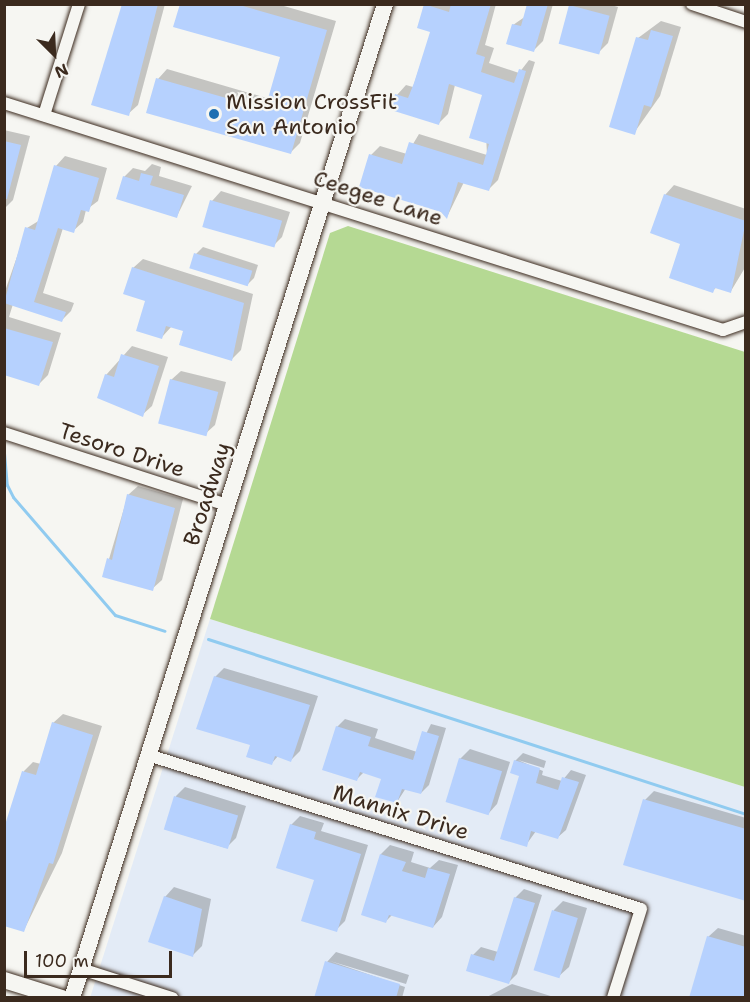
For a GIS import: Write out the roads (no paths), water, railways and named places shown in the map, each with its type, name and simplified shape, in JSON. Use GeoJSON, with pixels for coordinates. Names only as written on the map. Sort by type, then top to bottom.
{"type":"FeatureCollection","features":[{"type":"Feature","properties":{"kind":"main road","name":"Broadway"},"geometry":{"type":"LineString","coordinates":[[72,998],[385,4]]}},
{"type":"Feature","properties":{"kind":"main road"},"geometry":{"type":"LineString","coordinates":[[4,980],[62,998]]}},
{"type":"Feature","properties":{"kind":"street"},"geometry":{"type":"LineString","coordinates":[[44,115],[79,4]]}},
{"type":"Feature","properties":{"kind":"street"},"geometry":{"type":"LineString","coordinates":[[692,4],[746,22]]}},
{"type":"Feature","properties":{"kind":"street","name":"Ceegee Lane"},"geometry":{"type":"LineString","coordinates":[[4,103],[723,330],[742,325]]}},
{"type":"Feature","properties":{"kind":"street","name":"Tesoro Drive"},"geometry":{"type":"LineString","coordinates":[[4,433],[227,505]]}},
{"type":"Feature","properties":{"kind":"street","name":"Mannix Drive"},"geometry":{"type":"LineString","coordinates":[[148,754],[641,909],[614,998]]}},
{"type":"Feature","properties":{"kind":"street"},"geometry":{"type":"LineString","coordinates":[[81,969],[172,998]]}},
{"type":"Feature","properties":{"kind":"waterway"},"geometry":{"type":"LineString","coordinates":[[4,453],[7,485],[13,497],[115,615],[165,631]]}},
{"type":"Feature","properties":{"kind":"waterway"},"geometry":{"type":"LineString","coordinates":[[208,639],[746,814]]}},
{"type":"Feature","properties":{"kind":"place","name":"Mission CrossFit San Antonio"},"geometry":{"type":"Point","coordinates":[214,114]}}]}
